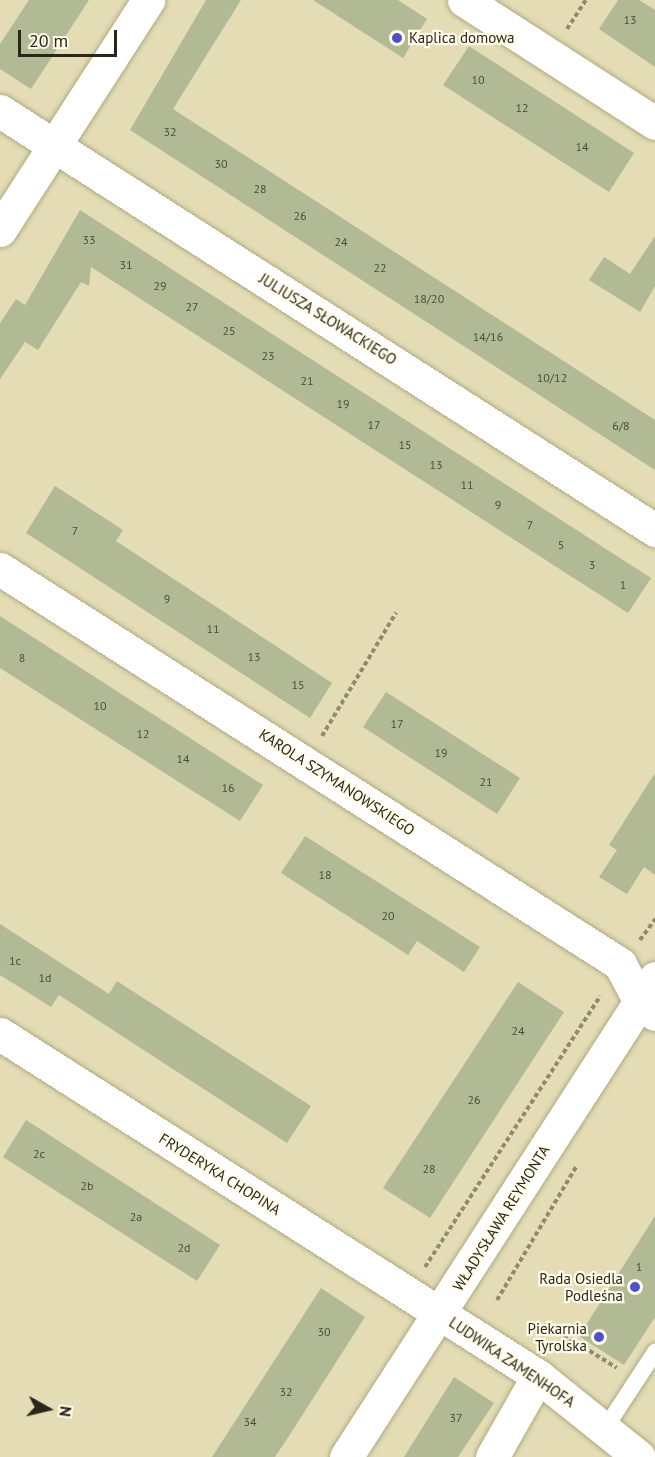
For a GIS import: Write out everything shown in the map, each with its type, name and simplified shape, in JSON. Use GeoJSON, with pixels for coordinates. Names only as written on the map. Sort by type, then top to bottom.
{"type":"FeatureCollection","features":[{"type":"Feature","properties":{"kind":"street"},"geometry":{"type":"LineString","coordinates":[[0,230],[56,147],[148,0]]}},
{"type":"Feature","properties":{"kind":"street"},"geometry":{"type":"LineString","coordinates":[[464,0],[655,123]]}},
{"type":"Feature","properties":{"kind":"street","name":"JULIUSZA SŁOWACKIEGO"},"geometry":{"type":"LineString","coordinates":[[0,111],[655,530]]}},
{"type":"Feature","properties":{"kind":"street","name":"KAROLA SZYMANOWSKIEGO"},"geometry":{"type":"LineString","coordinates":[[0,569],[620,964],[650,998]]}},
{"type":"Feature","properties":{"kind":"street","name":"WŁADYSŁAWA REYMONTA"},"geometry":{"type":"LineString","coordinates":[[345,1457],[650,998]]}},
{"type":"Feature","properties":{"kind":"street","name":"FRYDERYKA CHOPINA"},"geometry":{"type":"LineString","coordinates":[[0,1034],[439,1314]]}},
{"type":"Feature","properties":{"kind":"street","name":"LUDWIKA ZAMENHOFA"},"geometry":{"type":"LineString","coordinates":[[439,1314],[538,1376],[606,1427],[639,1457]]}},
{"type":"Feature","properties":{"kind":"street"},"geometry":{"type":"LineString","coordinates":[[492,1457],[538,1376]]}},
{"type":"Feature","properties":{"kind":"lane"},"geometry":{"type":"LineString","coordinates":[[606,1427],[655,1352]]}},
{"type":"Feature","properties":{"kind":"path"},"geometry":{"type":"LineString","coordinates":[[321,739],[396,613]]}},
{"type":"Feature","properties":{"kind":"path"},"geometry":{"type":"LineString","coordinates":[[636,943],[655,920]]}},
{"type":"Feature","properties":{"kind":"path"},"geometry":{"type":"LineString","coordinates":[[420,1275],[603,992]]}},
{"type":"Feature","properties":{"kind":"path"},"geometry":{"type":"LineString","coordinates":[[497,1300],[581,1159]]}},
{"type":"Feature","properties":{"kind":"building"},"geometry":{"type":"Polygon","coordinates":[[[29,0],[89,0],[31,89],[0,69],[0,44],[29,0]]]}},
{"type":"Feature","properties":{"kind":"building"},"geometry":{"type":"Polygon","coordinates":[[[206,0],[241,0],[173,109],[655,420],[655,470],[130,130],[206,0]]]}},
{"type":"Feature","properties":{"kind":"building"},"geometry":{"type":"Polygon","coordinates":[[[313,0],[398,0],[427,19],[403,58],[313,0]]]}},
{"type":"Feature","properties":{"kind":"building"},"geometry":{"type":"Polygon","coordinates":[[[618,0],[639,0],[655,10],[655,67],[599,29],[618,0]]]}},
{"type":"Feature","properties":{"kind":"building"},"geometry":{"type":"Polygon","coordinates":[[[469,46],[634,153],[609,192],[443,85],[469,46]]]}},
{"type":"Feature","properties":{"kind":"building"},"geometry":{"type":"Polygon","coordinates":[[[80,210],[651,578],[628,613],[91,267],[89,286],[81,282],[38,350],[25,342],[0,379],[0,323],[16,299],[25,305],[80,210]]]}},
{"type":"Feature","properties":{"kind":"building"},"geometry":{"type":"Polygon","coordinates":[[[655,236],[655,286],[640,312],[589,280],[604,257],[630,274],[655,236]]]}},
{"type":"Feature","properties":{"kind":"building"},"geometry":{"type":"Polygon","coordinates":[[[55,486],[123,530],[116,541],[332,683],[310,718],[26,533],[55,486]]]}},
{"type":"Feature","properties":{"kind":"building"},"geometry":{"type":"Polygon","coordinates":[[[0,616],[263,785],[240,821],[0,668],[0,616]]]}},
{"type":"Feature","properties":{"kind":"building"},"geometry":{"type":"Polygon","coordinates":[[[386,692],[520,778],[497,814],[363,727],[386,692]]]}},
{"type":"Feature","properties":{"kind":"building"},"geometry":{"type":"Polygon","coordinates":[[[655,773],[655,875],[644,867],[627,894],[599,877],[617,850],[609,845],[655,773]]]}},
{"type":"Feature","properties":{"kind":"building"},"geometry":{"type":"Polygon","coordinates":[[[305,836],[480,947],[464,972],[417,941],[408,955],[281,873],[305,836]]]}},
{"type":"Feature","properties":{"kind":"building"},"geometry":{"type":"Polygon","coordinates":[[[0,924],[109,994],[117,981],[311,1106],[287,1143],[59,995],[51,1007],[0,975],[0,924]]]}},
{"type":"Feature","properties":{"kind":"building"},"geometry":{"type":"Polygon","coordinates":[[[518,982],[564,1012],[430,1218],[383,1188],[518,982]]]}},
{"type":"Feature","properties":{"kind":"building"},"geometry":{"type":"Polygon","coordinates":[[[26,1120],[220,1245],[197,1281],[3,1157],[26,1120]]]}},
{"type":"Feature","properties":{"kind":"building"},"geometry":{"type":"Polygon","coordinates":[[[655,1216],[655,1317],[624,1365],[579,1336],[655,1216]]]}},
{"type":"Feature","properties":{"kind":"building"},"geometry":{"type":"Polygon","coordinates":[[[321,1288],[365,1317],[289,1436],[275,1457],[212,1457],[321,1288]]]}},
{"type":"Feature","properties":{"kind":"building"},"geometry":{"type":"Polygon","coordinates":[[[454,1377],[494,1403],[458,1457],[404,1457],[454,1377]]]}},
{"type":"Feature","properties":{"kind":"place","name":"Kaplica domowa"},"geometry":{"type":"Point","coordinates":[397,38]}},
{"type":"Feature","properties":{"kind":"place","name":"Rada Osiedla Podleśna"},"geometry":{"type":"Point","coordinates":[635,1287]}},
{"type":"Feature","properties":{"kind":"place","name":"Piekarnia Tyrolska"},"geometry":{"type":"Point","coordinates":[599,1337]}}]}
